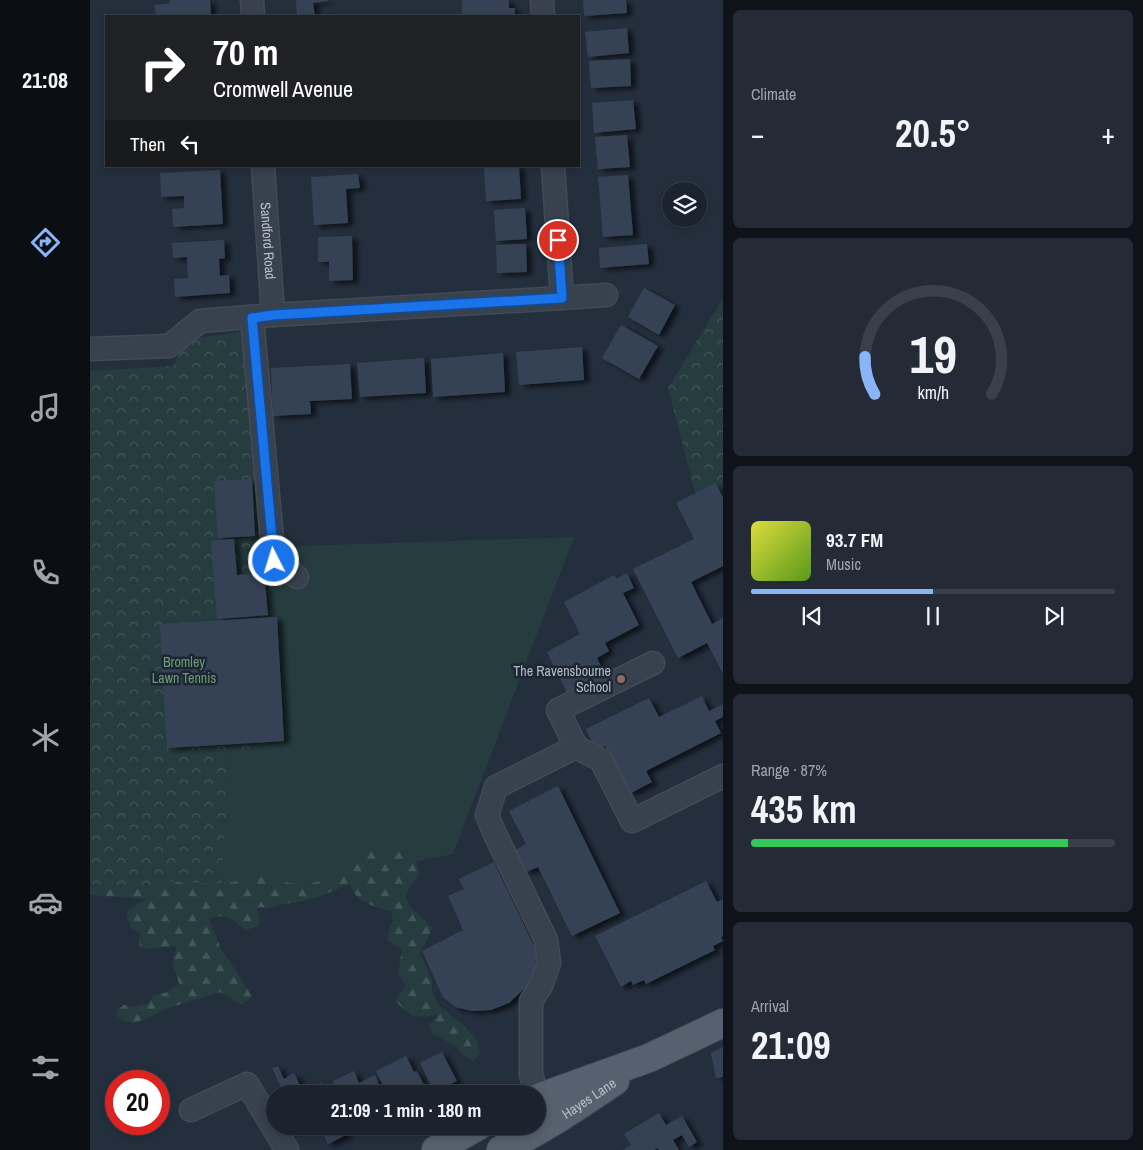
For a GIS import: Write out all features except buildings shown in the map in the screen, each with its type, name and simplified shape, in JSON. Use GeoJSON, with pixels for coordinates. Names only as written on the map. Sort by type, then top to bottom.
{"type":"FeatureCollection","features":[{"type":"Feature","properties":{"kind":"main road","name":"Hayes Lane"},"geometry":{"type":"LineString","coordinates":[[546,1095],[650,1058],[723,1023]]}},
{"type":"Feature","properties":{"kind":"main road","name":"Hayes Lane"},"geometry":{"type":"LineString","coordinates":[[501,1150],[527,1138],[556,1121],[650,1058]]}},
{"type":"Feature","properties":{"kind":"main road"},"geometry":{"type":"LineString","coordinates":[[436,1150],[462,1135]]}},
{"type":"Feature","properties":{"kind":"street"},"geometry":{"type":"LineString","coordinates":[[252,0],[253,15]]}},
{"type":"Feature","properties":{"kind":"street"},"geometry":{"type":"LineString","coordinates":[[542,0],[543,15]]}},
{"type":"Feature","properties":{"kind":"street","name":"Sandford Road"},"geometry":{"type":"LineString","coordinates":[[263,167],[263,316],[274,561],[297,577]]}},
{"type":"Feature","properties":{"kind":"street"},"geometry":{"type":"LineString","coordinates":[[553,167],[562,298]]}},
{"type":"Feature","properties":{"kind":"street"},"geometry":{"type":"LineString","coordinates":[[90,350],[170,346],[200,322],[263,316],[606,295]]}},
{"type":"Feature","properties":{"kind":"street"},"geometry":{"type":"LineString","coordinates":[[653,663],[558,710],[576,747],[602,760],[632,821],[723,776]]}},
{"type":"Feature","properties":{"kind":"street"},"geometry":{"type":"LineString","coordinates":[[534,1085],[531,1076],[531,1001],[541,986],[549,963],[546,940],[487,815],[496,787],[576,747]]}},
{"type":"Feature","properties":{"kind":"street"},"geometry":{"type":"LineString","coordinates":[[191,1110],[247,1084],[287,1150]]}},
{"type":"Feature","properties":{"kind":"green space"},"geometry":{"type":"Polygon","coordinates":[[[723,298],[723,498],[716,483],[695,493],[668,388],[723,298]]]}},
{"type":"Feature","properties":{"kind":"green space","name":"Bromley Lawn Tennis"},"geometry":{"type":"Polygon","coordinates":[[[247,331],[285,741],[229,753],[222,884],[155,881],[154,889],[90,884],[90,371],[173,366],[185,340],[247,331]]]}},
{"type":"Feature","properties":{"kind":"green space"},"geometry":{"type":"Polygon","coordinates":[[[574,537],[453,854],[275,891],[222,884],[229,753],[284,741],[267,547],[574,537]]]}},
{"type":"Feature","properties":{"kind":"green space"},"geometry":{"type":"Polygon","coordinates":[[[378,846],[394,848],[405,852],[410,854],[416,861],[419,874],[405,895],[410,907],[433,928],[420,953],[432,981],[432,991],[439,1006],[464,1025],[477,1041],[480,1053],[473,1061],[464,1056],[457,1047],[433,1034],[429,1026],[439,1014],[425,1017],[414,1016],[405,1011],[395,1001],[406,986],[398,974],[402,949],[387,940],[393,920],[391,911],[361,900],[356,896],[350,884],[318,897],[299,902],[269,908],[259,907],[257,909],[260,919],[259,926],[246,930],[226,917],[221,916],[209,919],[221,949],[252,997],[242,1005],[220,992],[166,1009],[135,1023],[123,1021],[116,1015],[117,1010],[124,1005],[134,1007],[147,1004],[154,995],[168,992],[179,984],[172,963],[177,946],[146,949],[140,947],[139,940],[141,934],[131,928],[127,917],[128,910],[147,899],[90,895],[90,884],[154,889],[154,881],[222,884],[259,877],[276,877],[301,886],[324,880],[357,860],[367,851],[378,846]]]}},
{"type":"Feature","properties":{"kind":"place","name":"The Ravensbourne School"},"geometry":{"type":"Point","coordinates":[621,679]}},
{"type":"Feature","properties":{"kind":"route"},"geometry":{"type":"LineString","coordinates":[[274,561],[252,318],[273,315],[562,298],[558,240]]}}]}
